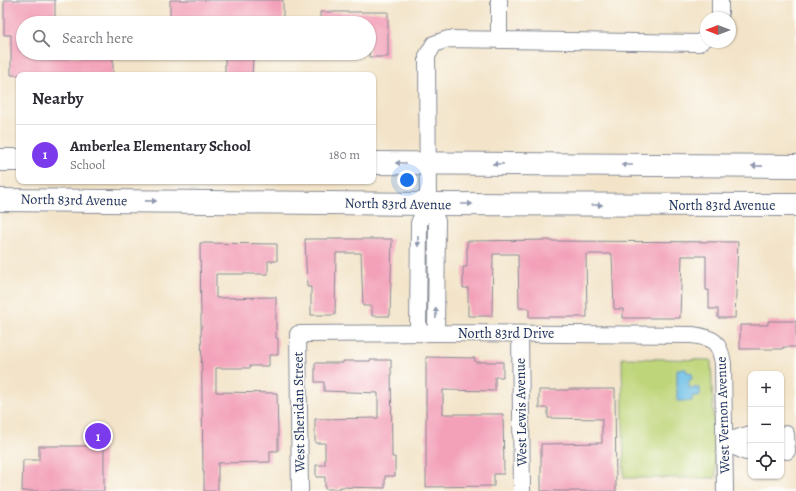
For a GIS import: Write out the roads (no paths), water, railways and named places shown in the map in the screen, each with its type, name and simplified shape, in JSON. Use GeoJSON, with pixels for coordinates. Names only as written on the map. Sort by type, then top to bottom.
{"type":"FeatureCollection","features":[{"type":"Feature","properties":{"kind":"main road"},"geometry":{"type":"LineString","coordinates":[[0,160],[16,160]]}},
{"type":"Feature","properties":{"kind":"main road"},"geometry":{"type":"LineString","coordinates":[[376,163],[796,166]]}},
{"type":"Feature","properties":{"kind":"main road","name":"North 83rd Avenue"},"geometry":{"type":"LineString","coordinates":[[0,200],[796,206]]}},
{"type":"Feature","properties":{"kind":"street"},"geometry":{"type":"LineString","coordinates":[[499,0],[500,40]]}},
{"type":"Feature","properties":{"kind":"street"},"geometry":{"type":"LineString","coordinates":[[720,0],[720,12]]}},
{"type":"Feature","properties":{"kind":"street"},"geometry":{"type":"LineString","coordinates":[[418,333],[419,223],[428,204],[427,56],[434,44],[448,40],[700,42]]}},
{"type":"Feature","properties":{"kind":"street"},"geometry":{"type":"LineString","coordinates":[[428,204],[437,221],[436,333]]}},
{"type":"Feature","properties":{"kind":"street"},"geometry":{"type":"LineString","coordinates":[[418,274],[437,274]]}},
{"type":"Feature","properties":{"kind":"street","name":"North 83rd Drive"},"geometry":{"type":"LineString","coordinates":[[298,334],[436,333],[692,335],[704,337],[713,341]]}},
{"type":"Feature","properties":{"kind":"street","name":"West Sheridan Street"},"geometry":{"type":"LineString","coordinates":[[298,334],[300,491]]}},
{"type":"Feature","properties":{"kind":"street","name":"West Lewis Avenue"},"geometry":{"type":"LineString","coordinates":[[520,334],[522,491]]}},
{"type":"Feature","properties":{"kind":"street","name":"West Vernon Avenue"},"geometry":{"type":"LineString","coordinates":[[713,341],[720,349],[723,362],[725,491]]}},
{"type":"Feature","properties":{"kind":"street"},"geometry":{"type":"LineString","coordinates":[[788,434],[788,451]]}},
{"type":"Feature","properties":{"kind":"street"},"geometry":{"type":"LineString","coordinates":[[724,442],[748,435]]}},
{"type":"Feature","properties":{"kind":"street"},"geometry":{"type":"LineString","coordinates":[[724,442],[748,452]]}},
{"type":"Feature","properties":{"kind":"water"},"geometry":{"type":"Polygon","coordinates":[[[677,369],[686,369],[687,372],[692,373],[692,379],[689,380],[689,388],[700,388],[700,396],[693,396],[692,401],[677,401],[677,369]]]}},
{"type":"Feature","properties":{"kind":"place","name":"Amberlea Elementary School"},"geometry":{"type":"Point","coordinates":[98,436]}}]}
